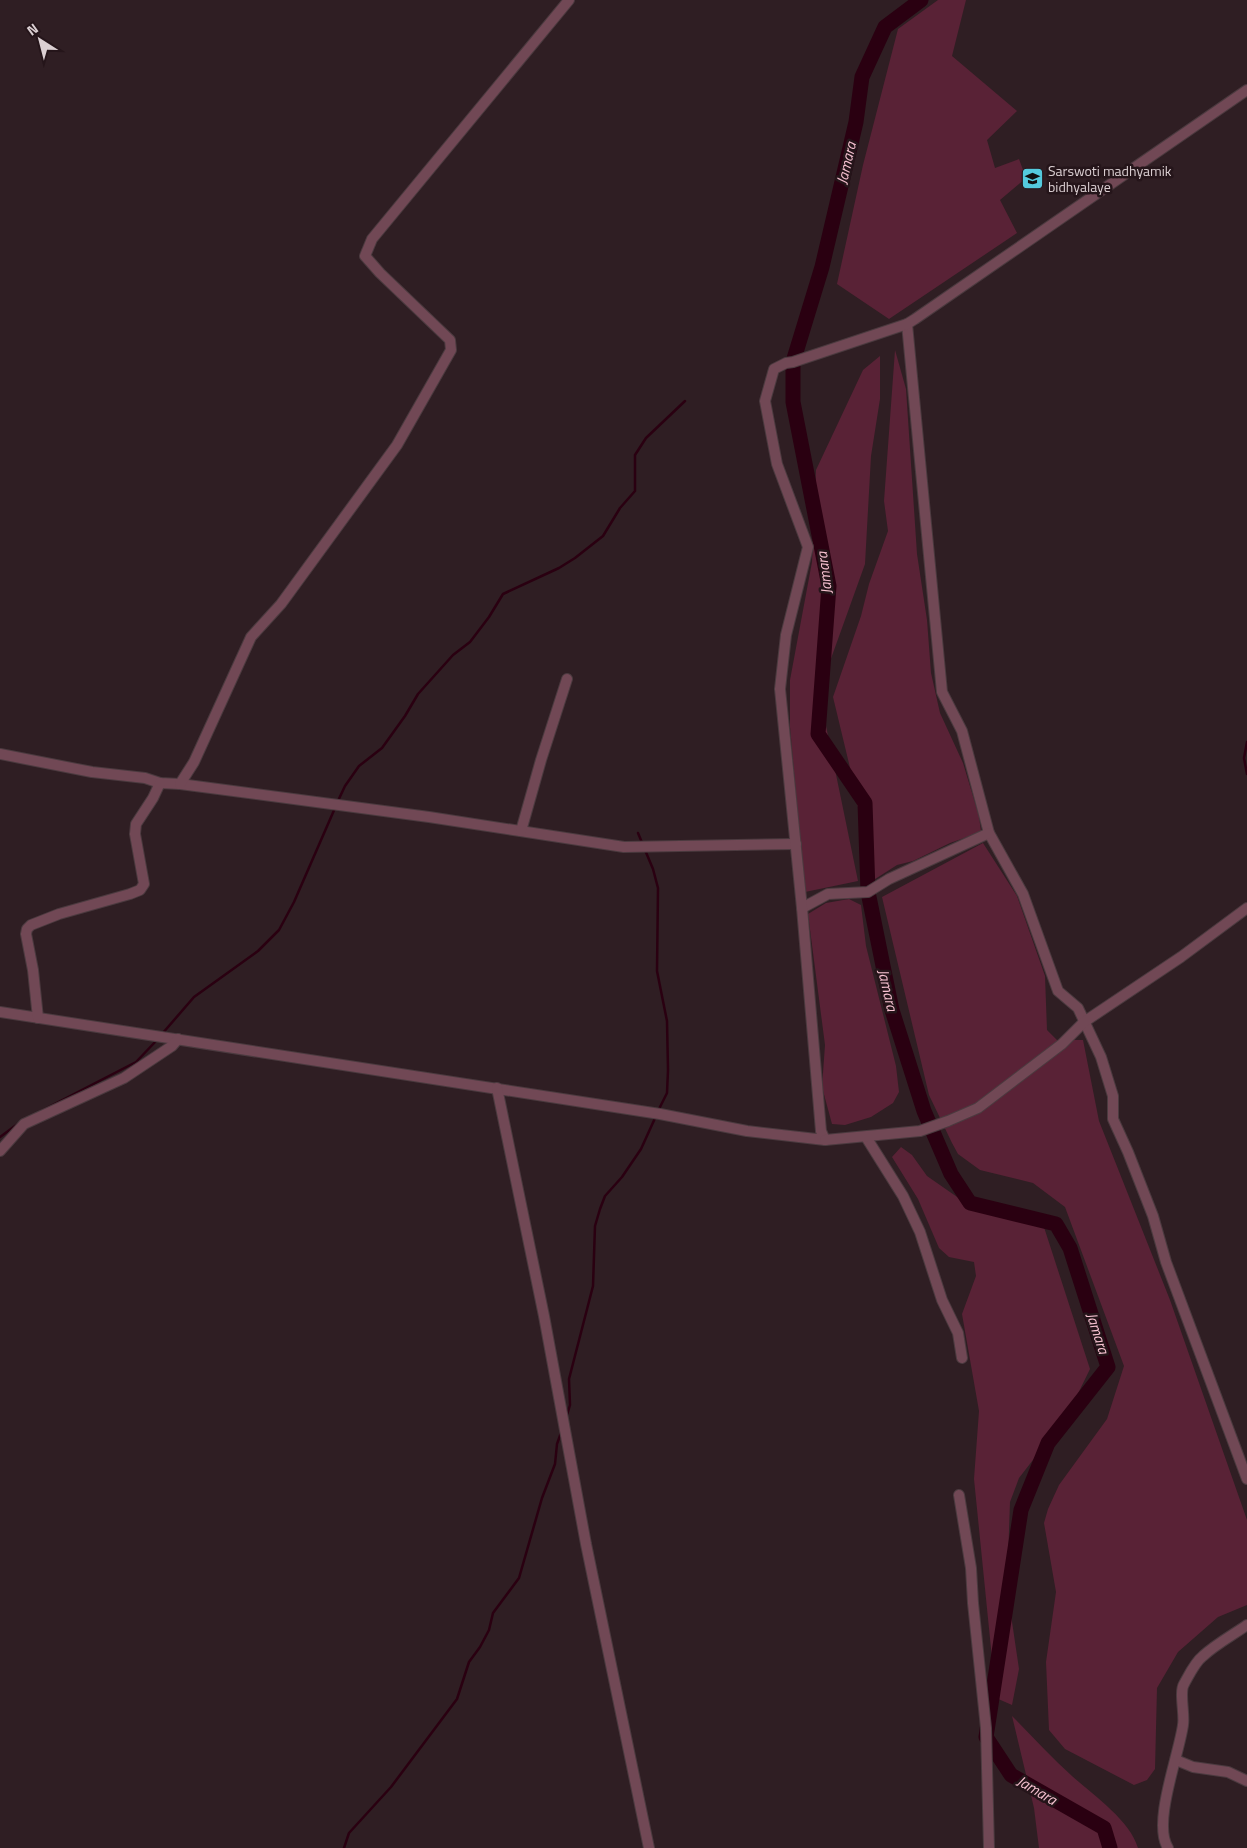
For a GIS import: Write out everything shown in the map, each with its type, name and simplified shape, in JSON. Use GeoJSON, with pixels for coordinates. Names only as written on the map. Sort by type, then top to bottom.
{"type":"FeatureCollection","features":[{"type":"Feature","properties":{"kind":"street"},"geometry":{"type":"LineString","coordinates":[[180,784],[194,762],[251,637],[281,604],[397,445],[451,350],[450,340],[380,273],[365,256],[372,239],[569,0]]}},
{"type":"Feature","properties":{"kind":"street"},"geometry":{"type":"LineString","coordinates":[[825,1140],[821,1131],[802,908],[780,689],[786,635],[808,547],[777,464],[765,401],[774,369],[786,363],[794,362],[907,324],[1247,90]]}},
{"type":"Feature","properties":{"kind":"street"},"geometry":{"type":"LineString","coordinates":[[907,324],[942,692],[962,731],[989,833],[1023,894],[1058,991],[1078,1008],[1101,1057],[1114,1096],[1113,1119],[1153,1216],[1166,1262],[1247,1479]]}},
{"type":"Feature","properties":{"kind":"street"},"geometry":{"type":"LineString","coordinates":[[521,831],[567,679]]}},
{"type":"Feature","properties":{"kind":"street"},"geometry":{"type":"LineString","coordinates":[[0,754],[92,772],[145,778],[160,783],[180,784],[428,817],[624,847],[796,844]]}},
{"type":"Feature","properties":{"kind":"street"},"geometry":{"type":"LineString","coordinates":[[38,1018],[33,970],[26,934],[28,929],[31,925],[59,914],[140,890],[144,884],[136,824],[153,798],[160,783]]}},
{"type":"Feature","properties":{"kind":"street"},"geometry":{"type":"LineString","coordinates":[[802,908],[828,894],[868,892],[889,879],[989,833]]}},
{"type":"Feature","properties":{"kind":"street"},"geometry":{"type":"LineString","coordinates":[[0,1012],[497,1088],[660,1114],[747,1131],[825,1140],[866,1137],[920,1131],[978,1108],[1062,1044],[1084,1022],[1181,957],[1247,908]]}},
{"type":"Feature","properties":{"kind":"street"},"geometry":{"type":"LineString","coordinates":[[0,1151],[24,1124],[124,1078],[172,1046],[178,1039]]}},
{"type":"Feature","properties":{"kind":"street"},"geometry":{"type":"LineString","coordinates":[[497,1088],[544,1316],[586,1544],[650,1848]]}},
{"type":"Feature","properties":{"kind":"street"},"geometry":{"type":"LineString","coordinates":[[866,1137],[903,1196],[920,1232],[942,1300],[958,1333],[962,1358]]}},
{"type":"Feature","properties":{"kind":"street"},"geometry":{"type":"LineString","coordinates":[[959,1495],[971,1568],[986,1728],[989,1848]]}},
{"type":"Feature","properties":{"kind":"street"},"geometry":{"type":"LineString","coordinates":[[1168,1848],[1164,1842],[1164,1813],[1169,1780],[1176,1760],[1184,1723],[1182,1687],[1202,1657],[1247,1625]]}},
{"type":"Feature","properties":{"kind":"street"},"geometry":{"type":"LineString","coordinates":[[1176,1760],[1193,1767],[1228,1772],[1247,1781]]}},
{"type":"Feature","properties":{"kind":"shaded area"},"geometry":{"type":"Polygon","coordinates":[[[938,0],[966,0],[952,56],[1017,111],[987,140],[995,168],[1019,159],[1026,178],[1000,200],[1017,233],[889,319],[837,284],[863,165],[898,29],[938,0]]]}},
{"type":"Feature","properties":{"kind":"shaded area"},"geometry":{"type":"Polygon","coordinates":[[[895,350],[906,389],[917,554],[927,620],[931,673],[940,713],[963,763],[979,816],[981,832],[950,843],[913,861],[897,865],[872,881],[852,776],[833,697],[888,531],[884,501],[895,350]]]}},
{"type":"Feature","properties":{"kind":"shaded area"},"geometry":{"type":"Polygon","coordinates":[[[880,356],[880,399],[871,456],[865,564],[819,692],[858,881],[805,892],[790,727],[790,680],[812,562],[816,470],[863,370],[880,356]]]}},
{"type":"Feature","properties":{"kind":"shaded area"},"geometry":{"type":"Polygon","coordinates":[[[983,843],[1017,896],[1045,976],[1047,1030],[1057,1040],[1083,1040],[1099,1121],[1170,1300],[1247,1520],[1247,1605],[1218,1617],[1178,1652],[1157,1688],[1155,1769],[1147,1780],[1134,1785],[1065,1749],[1049,1730],[1046,1662],[1056,1592],[1044,1523],[1059,1485],[1107,1419],[1124,1366],[1065,1207],[1033,1183],[980,1170],[958,1154],[952,1143],[929,1095],[882,897],[983,843]]]}},
{"type":"Feature","properties":{"kind":"shaded area"},"geometry":{"type":"Polygon","coordinates":[[[849,899],[861,905],[866,946],[896,1066],[899,1092],[893,1103],[871,1117],[845,1125],[832,1124],[822,1087],[825,1045],[808,914],[826,903],[849,899]]]}},
{"type":"Feature","properties":{"kind":"shaded area"},"geometry":{"type":"Polygon","coordinates":[[[901,1147],[912,1155],[927,1176],[960,1199],[1014,1218],[1042,1221],[1090,1369],[1067,1416],[1019,1478],[1010,1502],[1007,1588],[1019,1669],[1012,1705],[996,1698],[974,1479],[979,1411],[962,1314],[976,1276],[974,1262],[949,1257],[939,1248],[918,1199],[892,1157],[901,1147]]]}},
{"type":"Feature","properties":{"kind":"shaded area"},"geometry":{"type":"Polygon","coordinates":[[[1012,1716],[1064,1769],[1119,1818],[1134,1838],[1138,1848],[1039,1848],[1034,1808],[1012,1716]]]}},
{"type":"Feature","properties":{"kind":"waterway","name":"Jamara"},"geometry":{"type":"LineString","coordinates":[[921,0],[885,27],[862,77],[856,122],[822,267],[793,362],[793,402],[829,586],[818,734],[865,803],[868,892],[892,1010],[924,1111],[951,1174],[970,1203],[1056,1224],[1070,1248],[1108,1367],[1048,1443],[1021,1510],[986,1737],[1011,1775],[1104,1828],[1110,1848]]}},
{"type":"Feature","properties":{"kind":"waterway"},"geometry":{"type":"LineString","coordinates":[[337,803],[345,786],[359,766],[382,748],[418,694],[453,655],[470,642],[503,594],[559,568],[603,536],[620,508],[635,491],[635,455],[646,438],[685,401]]}},
{"type":"Feature","properties":{"kind":"waterway"},"geometry":{"type":"LineString","coordinates":[[1247,742],[1244,758],[1247,774]]}},
{"type":"Feature","properties":{"kind":"waterway"},"geometry":{"type":"LineString","coordinates":[[162,1034],[194,997],[258,951],[279,930],[294,902],[335,808]]}},
{"type":"Feature","properties":{"kind":"waterway"},"geometry":{"type":"LineString","coordinates":[[638,833],[643,845]]}},
{"type":"Feature","properties":{"kind":"waterway"},"geometry":{"type":"LineString","coordinates":[[645,850],[658,888],[657,971],[667,1021],[667,1093],[658,1111]]}},
{"type":"Feature","properties":{"kind":"waterway"},"geometry":{"type":"LineString","coordinates":[[41,1111],[136,1062],[157,1040]]}},
{"type":"Feature","properties":{"kind":"waterway"},"geometry":{"type":"LineString","coordinates":[[567,1415],[570,1405],[569,1379],[593,1286],[595,1226],[600,1209],[605,1196],[622,1177],[641,1149],[656,1116]]}},
{"type":"Feature","properties":{"kind":"waterway"},"geometry":{"type":"LineString","coordinates":[[0,1137],[23,1120]]}},
{"type":"Feature","properties":{"kind":"waterway"},"geometry":{"type":"LineString","coordinates":[[344,1848],[349,1833],[391,1787],[457,1699],[469,1662],[489,1630],[493,1613],[519,1578],[542,1498],[555,1464],[557,1444],[562,1430]]}},
{"type":"Feature","properties":{"kind":"place","name":"Sarswoti madhyamik bidhyalaye"},"geometry":{"type":"Point","coordinates":[1032,178]}}]}
